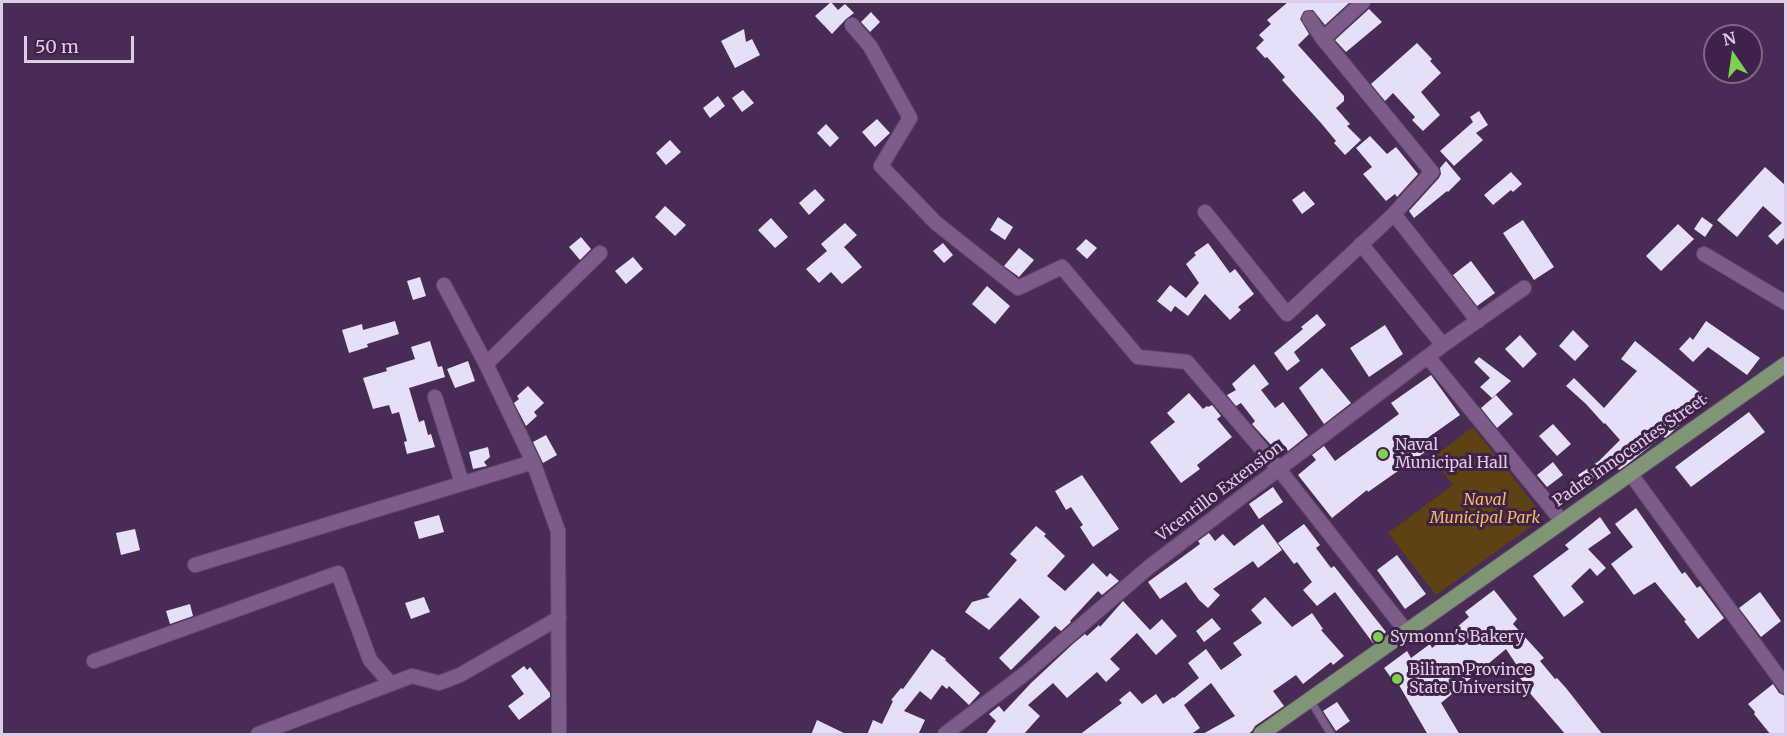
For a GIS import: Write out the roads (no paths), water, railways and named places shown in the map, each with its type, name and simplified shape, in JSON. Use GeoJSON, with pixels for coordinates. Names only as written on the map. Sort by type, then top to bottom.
{"type":"FeatureCollection","features":[{"type":"Feature","properties":{"kind":"main road","name":"Padre Innocentes Street"},"geometry":{"type":"LineString","coordinates":[[1261,735],[1785,364]]}},
{"type":"Feature","properties":{"kind":"street"},"geometry":{"type":"LineString","coordinates":[[1323,39],[1363,2]]}},
{"type":"Feature","properties":{"kind":"street"},"geometry":{"type":"LineString","coordinates":[[1205,212],[1287,314],[1394,214],[1432,172],[1323,39],[1309,18]]}},
{"type":"Feature","properties":{"kind":"street"},"geometry":{"type":"LineString","coordinates":[[852,25],[870,46],[910,118],[881,166],[936,223],[1018,288],[1062,267],[1138,357],[1187,362],[1278,468],[1406,631]]}},
{"type":"Feature","properties":{"kind":"street"},"geometry":{"type":"LineString","coordinates":[[1394,214],[1478,321]]}},
{"type":"Feature","properties":{"kind":"street"},"geometry":{"type":"LineString","coordinates":[[1361,244],[1443,345]]}},
{"type":"Feature","properties":{"kind":"street"},"geometry":{"type":"LineString","coordinates":[[486,364],[600,253]]}},
{"type":"Feature","properties":{"kind":"street"},"geometry":{"type":"LineString","coordinates":[[1704,254],[1785,303]]}},
{"type":"Feature","properties":{"kind":"street"},"geometry":{"type":"LineString","coordinates":[[444,285],[486,364],[533,462],[558,531],[559,735]]}},
{"type":"Feature","properties":{"kind":"street","name":"Vicentillo Extension"},"geometry":{"type":"LineString","coordinates":[[945,735],[1027,672],[1149,567],[1443,345],[1524,288]]}},
{"type":"Feature","properties":{"kind":"street"},"geometry":{"type":"LineString","coordinates":[[1428,357],[1562,521]]}},
{"type":"Feature","properties":{"kind":"street"},"geometry":{"type":"LineString","coordinates":[[435,397],[462,483]]}},
{"type":"Feature","properties":{"kind":"street"},"geometry":{"type":"LineString","coordinates":[[195,565],[533,462]]}},
{"type":"Feature","properties":{"kind":"street"},"geometry":{"type":"LineString","coordinates":[[1630,473],[1785,687]]}},
{"type":"Feature","properties":{"kind":"street"},"geometry":{"type":"LineString","coordinates":[[94,661],[338,573],[370,660],[391,684]]}},
{"type":"Feature","properties":{"kind":"street"},"geometry":{"type":"LineString","coordinates":[[258,735],[412,676],[438,684],[460,675],[559,618]]}},
{"type":"Feature","properties":{"kind":"lane"},"geometry":{"type":"LineString","coordinates":[[1310,700],[1331,735]]}},
{"type":"Feature","properties":{"kind":"place","name":"Naval Municipal Hall"},"geometry":{"type":"Point","coordinates":[1383,454]}},
{"type":"Feature","properties":{"kind":"place","name":"Symonn's Bakery"},"geometry":{"type":"Point","coordinates":[1378,637]}},
{"type":"Feature","properties":{"kind":"place","name":"Biliran Province State University"},"geometry":{"type":"Point","coordinates":[1397,679]}},
{"type":"Feature","properties":{"kind":"park label","name":"Naval Municipal Park"},"geometry":{"type":"Point","coordinates":[1485,509]}}]}
